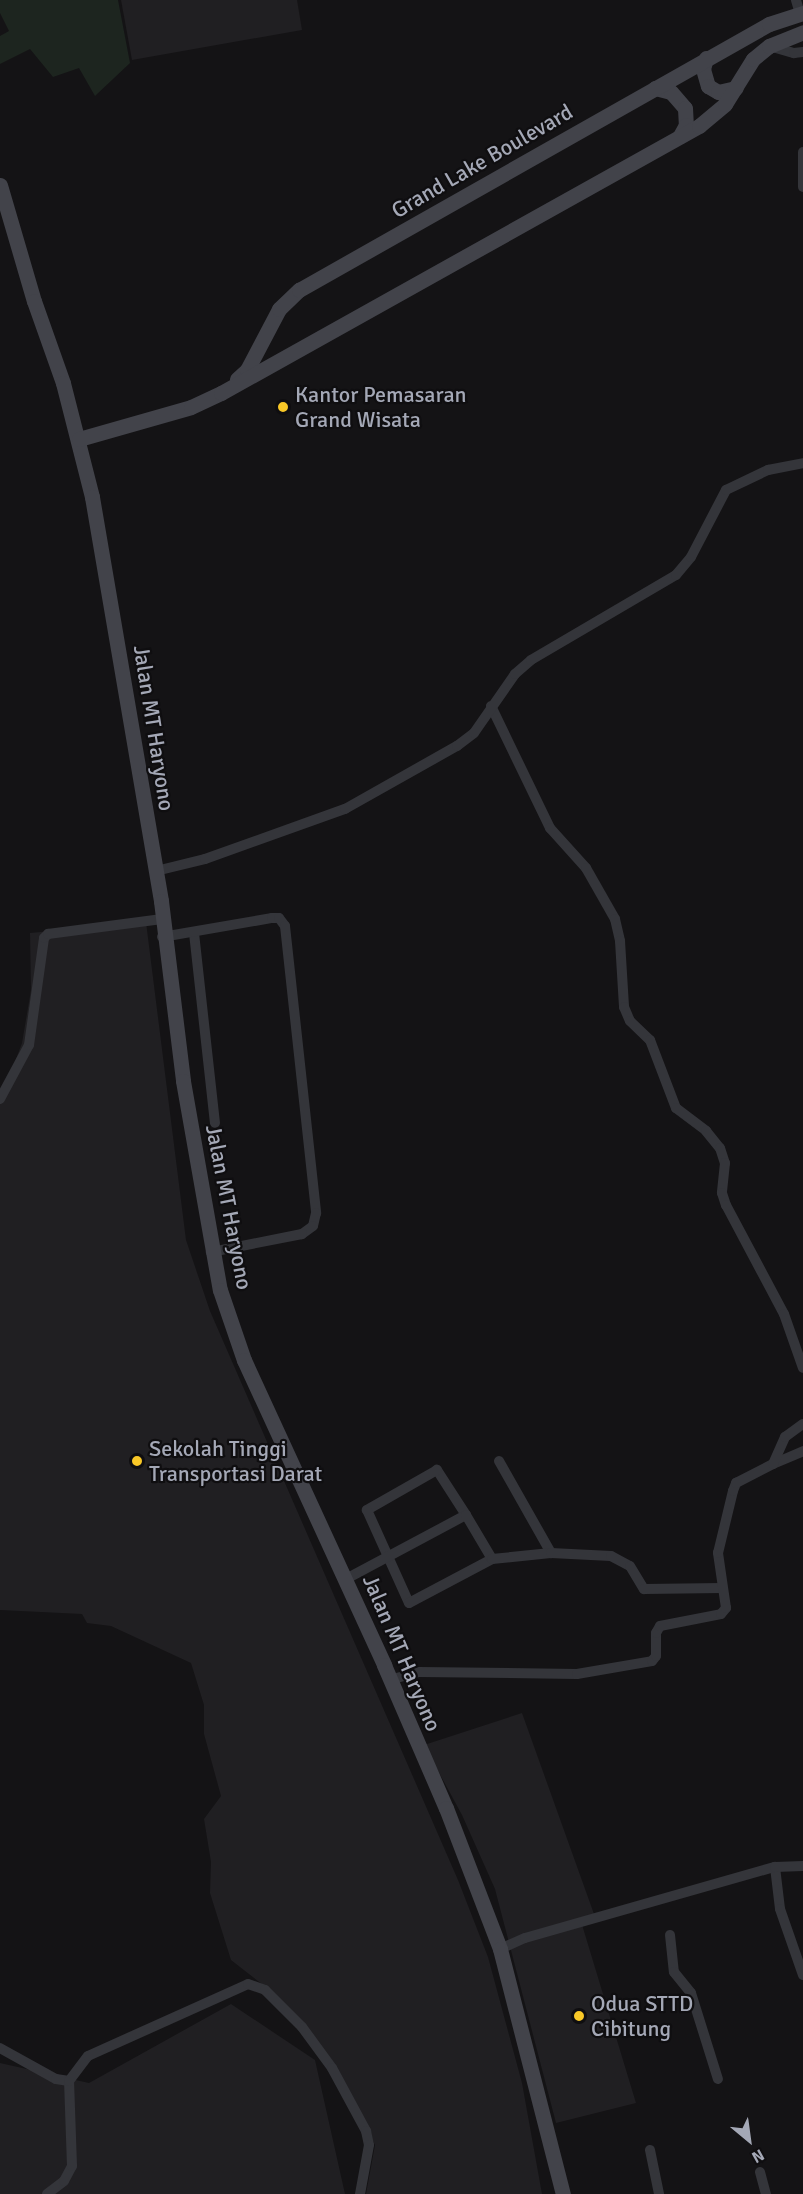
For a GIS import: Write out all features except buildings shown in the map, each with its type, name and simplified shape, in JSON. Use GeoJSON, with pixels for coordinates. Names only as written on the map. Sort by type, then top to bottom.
{"type":"FeatureCollection","features":[{"type":"Feature","properties":{"kind":"main road","name":"Grand Lake Boulevard"},"geometry":{"type":"LineString","coordinates":[[222,393],[247,370],[279,309],[299,290],[706,58],[799,9]]}},
{"type":"Feature","properties":{"kind":"main road","name":"Grand Lake Boulevard"},"geometry":{"type":"LineString","coordinates":[[79,439],[169,415],[222,393],[680,136],[714,116],[736,88],[753,59],[769,46],[803,32]]}},
{"type":"Feature","properties":{"kind":"main road"},"geometry":{"type":"LineString","coordinates":[[706,58],[703,69],[708,86],[718,92],[736,88]]}},
{"type":"Feature","properties":{"kind":"main road"},"geometry":{"type":"LineString","coordinates":[[655,88],[671,92],[685,108],[686,125],[680,136]]}},
{"type":"Feature","properties":{"kind":"main road","name":"Jalan MT Haryono"},"geometry":{"type":"LineString","coordinates":[[0,185],[79,439],[104,556],[156,871],[162,937],[211,1252],[244,1360],[346,1579],[446,1808],[500,1949],[563,2194]]}},
{"type":"Feature","properties":{"kind":"street"},"geometry":{"type":"LineString","coordinates":[[769,46],[794,53],[803,52]]}},
{"type":"Feature","properties":{"kind":"street"},"geometry":{"type":"LineString","coordinates":[[803,152],[803,187]]}},
{"type":"Feature","properties":{"kind":"street"},"geometry":{"type":"LineString","coordinates":[[156,871],[205,859],[345,809],[457,746],[474,733],[491,706],[531,660],[676,575],[691,557],[726,490],[768,470],[803,463]]}},
{"type":"Feature","properties":{"kind":"street"},"geometry":{"type":"LineString","coordinates":[[491,706],[550,828],[586,868],[615,920],[620,941],[624,1007],[630,1021],[650,1040],[676,1108],[706,1131],[720,1148],[725,1162],[722,1193],[726,1205],[780,1305],[803,1368]]}},
{"type":"Feature","properties":{"kind":"street"},"geometry":{"type":"LineString","coordinates":[[162,937],[272,918],[279,918],[285,926],[316,1213],[313,1226],[302,1234],[211,1252]]}},
{"type":"Feature","properties":{"kind":"street"},"geometry":{"type":"LineString","coordinates":[[0,1099],[29,1045],[44,938],[48,934],[162,919]]}},
{"type":"Feature","properties":{"kind":"street"},"geometry":{"type":"LineString","coordinates":[[194,933],[215,1123]]}},
{"type":"Feature","properties":{"kind":"street"},"geometry":{"type":"LineString","coordinates":[[773,1464],[785,1437],[803,1424]]}},
{"type":"Feature","properties":{"kind":"street"},"geometry":{"type":"LineString","coordinates":[[389,1680],[419,1672],[577,1674],[643,1665],[656,1656],[657,1633],[664,1624],[722,1614],[726,1608],[718,1553],[732,1491],[736,1483],[803,1451]]}},
{"type":"Feature","properties":{"kind":"street"},"geometry":{"type":"LineString","coordinates":[[499,1461],[551,1553]]}},
{"type":"Feature","properties":{"kind":"street"},"geometry":{"type":"LineString","coordinates":[[492,1559],[466,1515],[434,1470],[367,1510],[407,1601],[412,1603],[492,1559],[551,1553],[623,1559],[644,1590],[722,1588]]}},
{"type":"Feature","properties":{"kind":"street"},"geometry":{"type":"LineString","coordinates":[[346,1579],[466,1515]]}},
{"type":"Feature","properties":{"kind":"street"},"geometry":{"type":"LineString","coordinates":[[500,1949],[525,1938],[775,1867],[803,1866]]}},
{"type":"Feature","properties":{"kind":"street"},"geometry":{"type":"LineString","coordinates":[[775,1867],[780,1909],[803,1975]]}},
{"type":"Feature","properties":{"kind":"street"},"geometry":{"type":"LineString","coordinates":[[670,1935],[674,1972],[691,1994],[718,2079]]}},
{"type":"Feature","properties":{"kind":"street"},"geometry":{"type":"LineString","coordinates":[[47,2194],[64,2181],[72,2166],[69,2081],[97,2049],[248,1984],[257,1984],[302,2027],[332,2068],[366,2131],[369,2145],[360,2194]]}},
{"type":"Feature","properties":{"kind":"street"},"geometry":{"type":"LineString","coordinates":[[0,2048],[56,2079],[69,2081]]}},
{"type":"Feature","properties":{"kind":"street"},"geometry":{"type":"LineString","coordinates":[[650,2150],[659,2194]]}},
{"type":"Feature","properties":{"kind":"street"},"geometry":{"type":"LineString","coordinates":[[760,2172],[766,2194]]}},
{"type":"Feature","properties":{"kind":"shaded area"},"geometry":{"type":"Polygon","coordinates":[[[0,0],[118,0],[130,63],[95,96],[79,68],[53,77],[30,49],[0,64],[0,36],[9,31],[0,13],[0,0]]]}},
{"type":"Feature","properties":{"kind":"shaded area"},"geometry":{"type":"Polygon","coordinates":[[[121,0],[297,0],[302,30],[132,60],[121,0]]]}},
{"type":"Feature","properties":{"kind":"shaded area","name":"Sekolah Tinggi Transportasi Darat"},"geometry":{"type":"Polygon","coordinates":[[[146,922],[186,1240],[210,1311],[458,1880],[488,1957],[522,2083],[542,2194],[366,2194],[375,2145],[324,2054],[276,1995],[231,1960],[210,1893],[211,1862],[204,1819],[221,1796],[204,1734],[204,1705],[191,1663],[111,1626],[87,1623],[82,1614],[0,1610],[0,1102],[22,1043],[31,990],[30,933],[146,922]]]}},
{"type":"Feature","properties":{"kind":"shaded area"},"geometry":{"type":"Polygon","coordinates":[[[522,1713],[594,1914],[580,1918],[636,2103],[556,2123],[495,1889],[462,1815],[424,1745],[522,1713]]]}},
{"type":"Feature","properties":{"kind":"shaded area"},"geometry":{"type":"Polygon","coordinates":[[[231,2004],[315,2060],[345,2194],[0,2194],[0,2063],[89,2083],[231,2004]]]}},
{"type":"Feature","properties":{"kind":"place","name":"Kantor Pemasaran Grand Wisata"},"geometry":{"type":"Point","coordinates":[283,407]}},
{"type":"Feature","properties":{"kind":"place","name":"Sekolah Tinggi Transportasi Darat"},"geometry":{"type":"Point","coordinates":[137,1461]}},
{"type":"Feature","properties":{"kind":"place","name":"Odua STTD Cibitung"},"geometry":{"type":"Point","coordinates":[579,2016]}}]}
